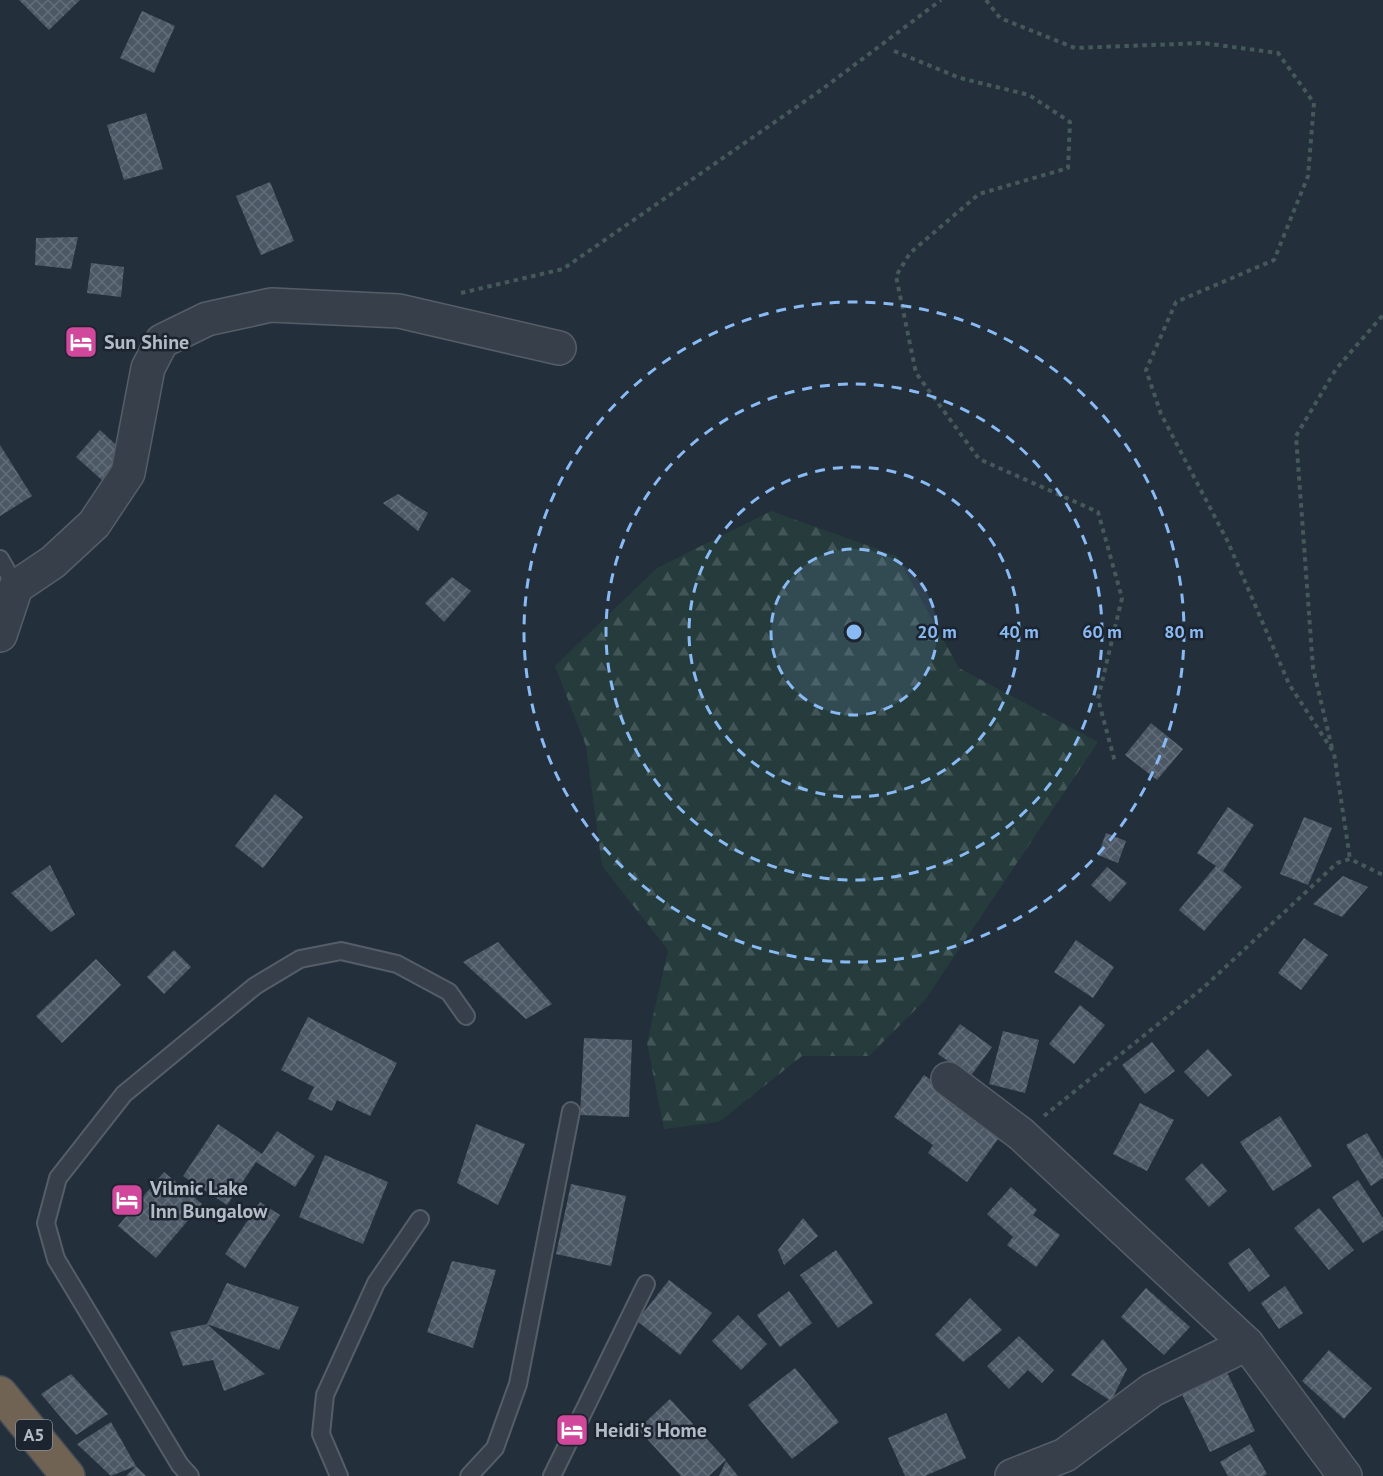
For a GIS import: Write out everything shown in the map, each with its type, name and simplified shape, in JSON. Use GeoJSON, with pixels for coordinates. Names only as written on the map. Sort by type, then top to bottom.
{"type":"FeatureCollection","features":[{"type":"Feature","properties":{"kind":"highway","name":"A5"},"geometry":{"type":"LineString","coordinates":[[0,1393],[68,1476]]}},
{"type":"Feature","properties":{"kind":"street"},"geometry":{"type":"LineString","coordinates":[[0,635],[16,587],[53,562],[94,524],[128,473],[148,368],[162,341],[207,319],[271,305],[399,311],[559,348]]}},
{"type":"Feature","properties":{"kind":"street"},"geometry":{"type":"LineString","coordinates":[[948,1079],[1021,1134],[1247,1344],[1345,1476]]}},
{"type":"Feature","properties":{"kind":"street"},"geometry":{"type":"LineString","coordinates":[[1012,1476],[1065,1455],[1152,1390],[1247,1344]]}},
{"type":"Feature","properties":{"kind":"lane"},"geometry":{"type":"LineString","coordinates":[[0,559],[16,587]]}},
{"type":"Feature","properties":{"kind":"lane"},"geometry":{"type":"LineString","coordinates":[[190,1476],[180,1465],[56,1259],[46,1223],[57,1178],[124,1094],[255,986],[300,959],[341,951],[398,964],[449,992],[466,1016]]}},
{"type":"Feature","properties":{"kind":"lane"},"geometry":{"type":"LineString","coordinates":[[469,1476],[495,1448],[518,1384],[571,1111]]}},
{"type":"Feature","properties":{"kind":"lane"},"geometry":{"type":"LineString","coordinates":[[339,1476],[321,1434],[325,1395],[376,1283],[420,1219]]}},
{"type":"Feature","properties":{"kind":"lane"},"geometry":{"type":"LineString","coordinates":[[552,1476],[646,1284]]}},
{"type":"Feature","properties":{"kind":"path"},"geometry":{"type":"LineString","coordinates":[[455,295],[563,269],[821,90],[941,0]]}},
{"type":"Feature","properties":{"kind":"path"},"geometry":{"type":"LineString","coordinates":[[986,0],[1000,18],[1075,48],[1203,43],[1278,53],[1314,104],[1308,176],[1274,260],[1176,302],[1146,370],[1161,414],[1228,542],[1289,684],[1334,753],[1350,859]]}},
{"type":"Feature","properties":{"kind":"path"},"geometry":{"type":"LineString","coordinates":[[894,51],[960,78],[1029,96],[1070,122],[1068,168],[979,194],[910,253],[896,276],[916,373],[980,459],[1098,512],[1122,598],[1098,699],[1115,762]]}},
{"type":"Feature","properties":{"kind":"path"},"geometry":{"type":"LineString","coordinates":[[1335,761],[1313,668],[1296,436],[1336,369],[1383,315]]}},
{"type":"Feature","properties":{"kind":"path"},"geometry":{"type":"LineString","coordinates":[[1021,1134],[1203,988],[1337,863],[1350,859],[1383,875]]}},
{"type":"Feature","properties":{"kind":"green space"},"geometry":{"type":"Polygon","coordinates":[[[771,511],[897,556],[959,668],[1098,742],[925,1000],[869,1056],[802,1056],[719,1122],[664,1129],[647,1043],[668,950],[602,866],[586,746],[555,666],[657,568],[771,511]]]}},
{"type":"Feature","properties":{"kind":"building"},"geometry":{"type":"Polygon","coordinates":[[[19,0],[80,0],[49,30],[19,0]]]}},
{"type":"Feature","properties":{"kind":"building"},"geometry":{"type":"Polygon","coordinates":[[[142,11],[175,26],[154,73],[120,58],[142,11]]]}},
{"type":"Feature","properties":{"kind":"building"},"geometry":{"type":"Polygon","coordinates":[[[146,113],[163,169],[124,180],[107,125],[146,113]]]}},
{"type":"Feature","properties":{"kind":"building"},"geometry":{"type":"Polygon","coordinates":[[[270,182],[294,241],[261,255],[236,196],[270,182]]]}},
{"type":"Feature","properties":{"kind":"building"},"geometry":{"type":"Polygon","coordinates":[[[78,237],[71,269],[35,265],[36,238],[78,237]]]}},
{"type":"Feature","properties":{"kind":"building"},"geometry":{"type":"Polygon","coordinates":[[[91,263],[124,267],[121,297],[87,293],[91,263]]]}},
{"type":"Feature","properties":{"kind":"building"},"geometry":{"type":"Polygon","coordinates":[[[100,430],[127,455],[103,481],[76,457],[100,430]]]}},
{"type":"Feature","properties":{"kind":"building"},"geometry":{"type":"Polygon","coordinates":[[[0,445],[32,496],[0,516],[0,445]]]}},
{"type":"Feature","properties":{"kind":"building"},"geometry":{"type":"Polygon","coordinates":[[[398,494],[428,513],[418,531],[383,503],[398,494]]]}},
{"type":"Feature","properties":{"kind":"building"},"geometry":{"type":"Polygon","coordinates":[[[452,577],[471,591],[444,622],[425,603],[452,577]]]}},
{"type":"Feature","properties":{"kind":"building"},"geometry":{"type":"Polygon","coordinates":[[[1151,723],[1183,749],[1157,780],[1125,755],[1151,723]]]}},
{"type":"Feature","properties":{"kind":"building"},"geometry":{"type":"Polygon","coordinates":[[[275,794],[303,817],[263,868],[235,846],[275,794]]]}},
{"type":"Feature","properties":{"kind":"building"},"geometry":{"type":"Polygon","coordinates":[[[1228,807],[1254,825],[1223,871],[1242,887],[1204,931],[1179,910],[1216,866],[1197,853],[1228,807]]]}},
{"type":"Feature","properties":{"kind":"building"},"geometry":{"type":"Polygon","coordinates":[[[1304,817],[1332,828],[1308,885],[1280,874],[1304,817]]]}},
{"type":"Feature","properties":{"kind":"building"},"geometry":{"type":"Polygon","coordinates":[[[1106,833],[1126,841],[1118,863],[1098,855],[1106,833]]]}},
{"type":"Feature","properties":{"kind":"building"},"geometry":{"type":"Polygon","coordinates":[[[50,865],[75,915],[51,932],[11,893],[50,865]]]}},
{"type":"Feature","properties":{"kind":"building"},"geometry":{"type":"Polygon","coordinates":[[[1107,867],[1127,883],[1110,902],[1091,885],[1107,867]]]}},
{"type":"Feature","properties":{"kind":"building"},"geometry":{"type":"Polygon","coordinates":[[[1343,876],[1368,887],[1342,917],[1313,904],[1343,876]]]}},
{"type":"Feature","properties":{"kind":"building"},"geometry":{"type":"Polygon","coordinates":[[[1304,938],[1328,955],[1301,990],[1278,973],[1304,938]]]}},
{"type":"Feature","properties":{"kind":"building"},"geometry":{"type":"Polygon","coordinates":[[[1076,940],[1114,967],[1093,998],[1054,972],[1076,940]]]}},
{"type":"Feature","properties":{"kind":"building"},"geometry":{"type":"Polygon","coordinates":[[[498,942],[552,1004],[526,1019],[463,962],[498,942]]]}},
{"type":"Feature","properties":{"kind":"building"},"geometry":{"type":"Polygon","coordinates":[[[174,950],[191,967],[164,994],[147,977],[174,950]]]}},
{"type":"Feature","properties":{"kind":"building"},"geometry":{"type":"Polygon","coordinates":[[[96,959],[121,985],[62,1043],[36,1016],[96,959]]]}},
{"type":"Feature","properties":{"kind":"building"},"geometry":{"type":"Polygon","coordinates":[[[1080,1005],[1105,1025],[1074,1064],[1049,1044],[1080,1005]]]}},
{"type":"Feature","properties":{"kind":"building"},"geometry":{"type":"Polygon","coordinates":[[[308,1017],[397,1063],[370,1116],[337,1100],[332,1111],[308,1099],[314,1087],[281,1070],[308,1017]]]}},
{"type":"Feature","properties":{"kind":"building"},"geometry":{"type":"Polygon","coordinates":[[[960,1024],[992,1047],[970,1077],[938,1054],[960,1024]]]}},
{"type":"Feature","properties":{"kind":"building"},"geometry":{"type":"Polygon","coordinates":[[[1003,1031],[1039,1040],[1025,1093],[989,1084],[1003,1031]]]}},
{"type":"Feature","properties":{"kind":"building"},"geometry":{"type":"Polygon","coordinates":[[[584,1038],[632,1040],[629,1117],[580,1115],[584,1038]]]}},
{"type":"Feature","properties":{"kind":"building"},"geometry":{"type":"Polygon","coordinates":[[[1152,1042],[1175,1071],[1145,1094],[1122,1065],[1152,1042]]]}},
{"type":"Feature","properties":{"kind":"building"},"geometry":{"type":"Polygon","coordinates":[[[1208,1049],[1232,1075],[1208,1097],[1184,1072],[1208,1049]]]}},
{"type":"Feature","properties":{"kind":"building"},"geometry":{"type":"Polygon","coordinates":[[[924,1075],[1003,1132],[967,1182],[928,1153],[933,1145],[894,1117],[924,1075]]]}},
{"type":"Feature","properties":{"kind":"building"},"geometry":{"type":"Polygon","coordinates":[[[1140,1103],[1174,1120],[1147,1171],[1113,1154],[1140,1103]]]}},
{"type":"Feature","properties":{"kind":"building"},"geometry":{"type":"Polygon","coordinates":[[[1280,1116],[1312,1166],[1273,1191],[1240,1142],[1280,1116]]]}},
{"type":"Feature","properties":{"kind":"building"},"geometry":{"type":"Polygon","coordinates":[[[218,1124],[262,1154],[277,1131],[315,1156],[295,1187],[256,1162],[227,1205],[183,1176],[218,1124]]]}},
{"type":"Feature","properties":{"kind":"building"},"geometry":{"type":"Polygon","coordinates":[[[476,1124],[525,1144],[498,1205],[457,1183],[476,1124]]]}},
{"type":"Feature","properties":{"kind":"building"},"geometry":{"type":"Polygon","coordinates":[[[1367,1133],[1383,1159],[1383,1178],[1371,1186],[1346,1145],[1367,1133]]]}},
{"type":"Feature","properties":{"kind":"building"},"geometry":{"type":"Polygon","coordinates":[[[325,1155],[388,1182],[363,1244],[299,1217],[325,1155]]]}},
{"type":"Feature","properties":{"kind":"building"},"geometry":{"type":"Polygon","coordinates":[[[1202,1163],[1227,1191],[1209,1207],[1185,1179],[1202,1163]]]}},
{"type":"Feature","properties":{"kind":"building"},"geometry":{"type":"Polygon","coordinates":[[[164,1172],[202,1204],[156,1258],[118,1226],[164,1172]]]}},
{"type":"Feature","properties":{"kind":"building"},"geometry":{"type":"Polygon","coordinates":[[[1358,1180],[1383,1218],[1383,1230],[1363,1243],[1332,1197],[1358,1180]]]}},
{"type":"Feature","properties":{"kind":"building"},"geometry":{"type":"Polygon","coordinates":[[[571,1184],[626,1196],[611,1266],[556,1254],[571,1184]]]}},
{"type":"Feature","properties":{"kind":"building"},"geometry":{"type":"Polygon","coordinates":[[[1011,1187],[1037,1210],[1033,1215],[1060,1235],[1036,1267],[1007,1245],[1013,1237],[987,1214],[1011,1187]]]}},
{"type":"Feature","properties":{"kind":"building"},"geometry":{"type":"Polygon","coordinates":[[[260,1202],[280,1215],[245,1268],[225,1254],[260,1202]]]}},
{"type":"Feature","properties":{"kind":"building"},"geometry":{"type":"Polygon","coordinates":[[[1319,1208],[1354,1250],[1329,1270],[1294,1228],[1319,1208]]]}},
{"type":"Feature","properties":{"kind":"building"},"geometry":{"type":"Polygon","coordinates":[[[803,1218],[818,1236],[784,1265],[778,1250],[803,1218]]]}},
{"type":"Feature","properties":{"kind":"building"},"geometry":{"type":"Polygon","coordinates":[[[1249,1248],[1270,1276],[1249,1292],[1228,1263],[1249,1248]]]}},
{"type":"Feature","properties":{"kind":"building"},"geometry":{"type":"Polygon","coordinates":[[[836,1250],[873,1303],[838,1328],[800,1275],[836,1250]]]}},
{"type":"Feature","properties":{"kind":"building"},"geometry":{"type":"Polygon","coordinates":[[[452,1261],[496,1270],[473,1348],[427,1332],[452,1261]]]}},
{"type":"Feature","properties":{"kind":"building"},"geometry":{"type":"Polygon","coordinates":[[[669,1280],[712,1313],[680,1355],[637,1321],[669,1280]]]}},
{"type":"Feature","properties":{"kind":"building"},"geometry":{"type":"Polygon","coordinates":[[[227,1283],[299,1307],[279,1350],[207,1324],[227,1283]]]}},
{"type":"Feature","properties":{"kind":"building"},"geometry":{"type":"Polygon","coordinates":[[[1285,1286],[1303,1313],[1279,1329],[1261,1303],[1285,1286]]]}},
{"type":"Feature","properties":{"kind":"building"},"geometry":{"type":"Polygon","coordinates":[[[1146,1288],[1190,1327],[1164,1355],[1121,1317],[1146,1288]]]}},
{"type":"Feature","properties":{"kind":"building"},"geometry":{"type":"Polygon","coordinates":[[[789,1291],[812,1323],[780,1347],[757,1315],[789,1291]]]}},
{"type":"Feature","properties":{"kind":"building"},"geometry":{"type":"Polygon","coordinates":[[[970,1298],[1002,1330],[963,1362],[935,1335],[970,1298]]]}},
{"type":"Feature","properties":{"kind":"building"},"geometry":{"type":"Polygon","coordinates":[[[738,1315],[767,1344],[741,1370],[712,1341],[738,1315]]]}},
{"type":"Feature","properties":{"kind":"building"},"geometry":{"type":"Polygon","coordinates":[[[207,1324],[265,1374],[224,1391],[213,1360],[183,1366],[170,1332],[207,1324]]]}},
{"type":"Feature","properties":{"kind":"building"},"geometry":{"type":"Polygon","coordinates":[[[1019,1336],[1054,1370],[1042,1383],[1028,1370],[1009,1389],[987,1366],[1019,1336]]]}},
{"type":"Feature","properties":{"kind":"building"},"geometry":{"type":"Polygon","coordinates":[[[1103,1339],[1127,1369],[1111,1401],[1071,1375],[1103,1339]]]}},
{"type":"Feature","properties":{"kind":"building"},"geometry":{"type":"Polygon","coordinates":[[[1329,1350],[1372,1388],[1344,1419],[1302,1381],[1329,1350]]]}},
{"type":"Feature","properties":{"kind":"building"},"geometry":{"type":"Polygon","coordinates":[[[1221,1360],[1255,1431],[1210,1452],[1176,1382],[1221,1360]]]}},
{"type":"Feature","properties":{"kind":"building"},"geometry":{"type":"Polygon","coordinates":[[[795,1368],[839,1422],[792,1459],[748,1405],[795,1368]]]}},
{"type":"Feature","properties":{"kind":"building"},"geometry":{"type":"Polygon","coordinates":[[[71,1374],[108,1414],[76,1435],[41,1394],[71,1374]]]}},
{"type":"Feature","properties":{"kind":"building"},"geometry":{"type":"Polygon","coordinates":[[[670,1399],[726,1460],[709,1476],[681,1476],[638,1429],[670,1399]]]}},
{"type":"Feature","properties":{"kind":"building"},"geometry":{"type":"Polygon","coordinates":[[[946,1413],[966,1458],[925,1476],[905,1476],[888,1438],[946,1413]]]}},
{"type":"Feature","properties":{"kind":"building"},"geometry":{"type":"Polygon","coordinates":[[[111,1422],[136,1466],[111,1476],[77,1444],[111,1422]]]}},
{"type":"Feature","properties":{"kind":"building"},"geometry":{"type":"Polygon","coordinates":[[[1250,1444],[1267,1474],[1228,1476],[1220,1462],[1250,1444]]]}},
{"type":"Feature","properties":{"kind":"building"},"geometry":{"type":"Polygon","coordinates":[[[726,1461],[738,1476],[719,1476],[726,1461]]]}},
{"type":"Feature","properties":{"kind":"building"},"geometry":{"type":"Polygon","coordinates":[[[136,1466],[146,1476],[126,1476],[136,1466]]]}},
{"type":"Feature","properties":{"kind":"place","name":"Sun Shine"},"geometry":{"type":"Point","coordinates":[81,342]}},
{"type":"Feature","properties":{"kind":"place","name":"Vilmic Lake Inn Bungalow"},"geometry":{"type":"Point","coordinates":[127,1200]}},
{"type":"Feature","properties":{"kind":"place","name":"Heidi's Home"},"geometry":{"type":"Point","coordinates":[572,1430]}}]}
